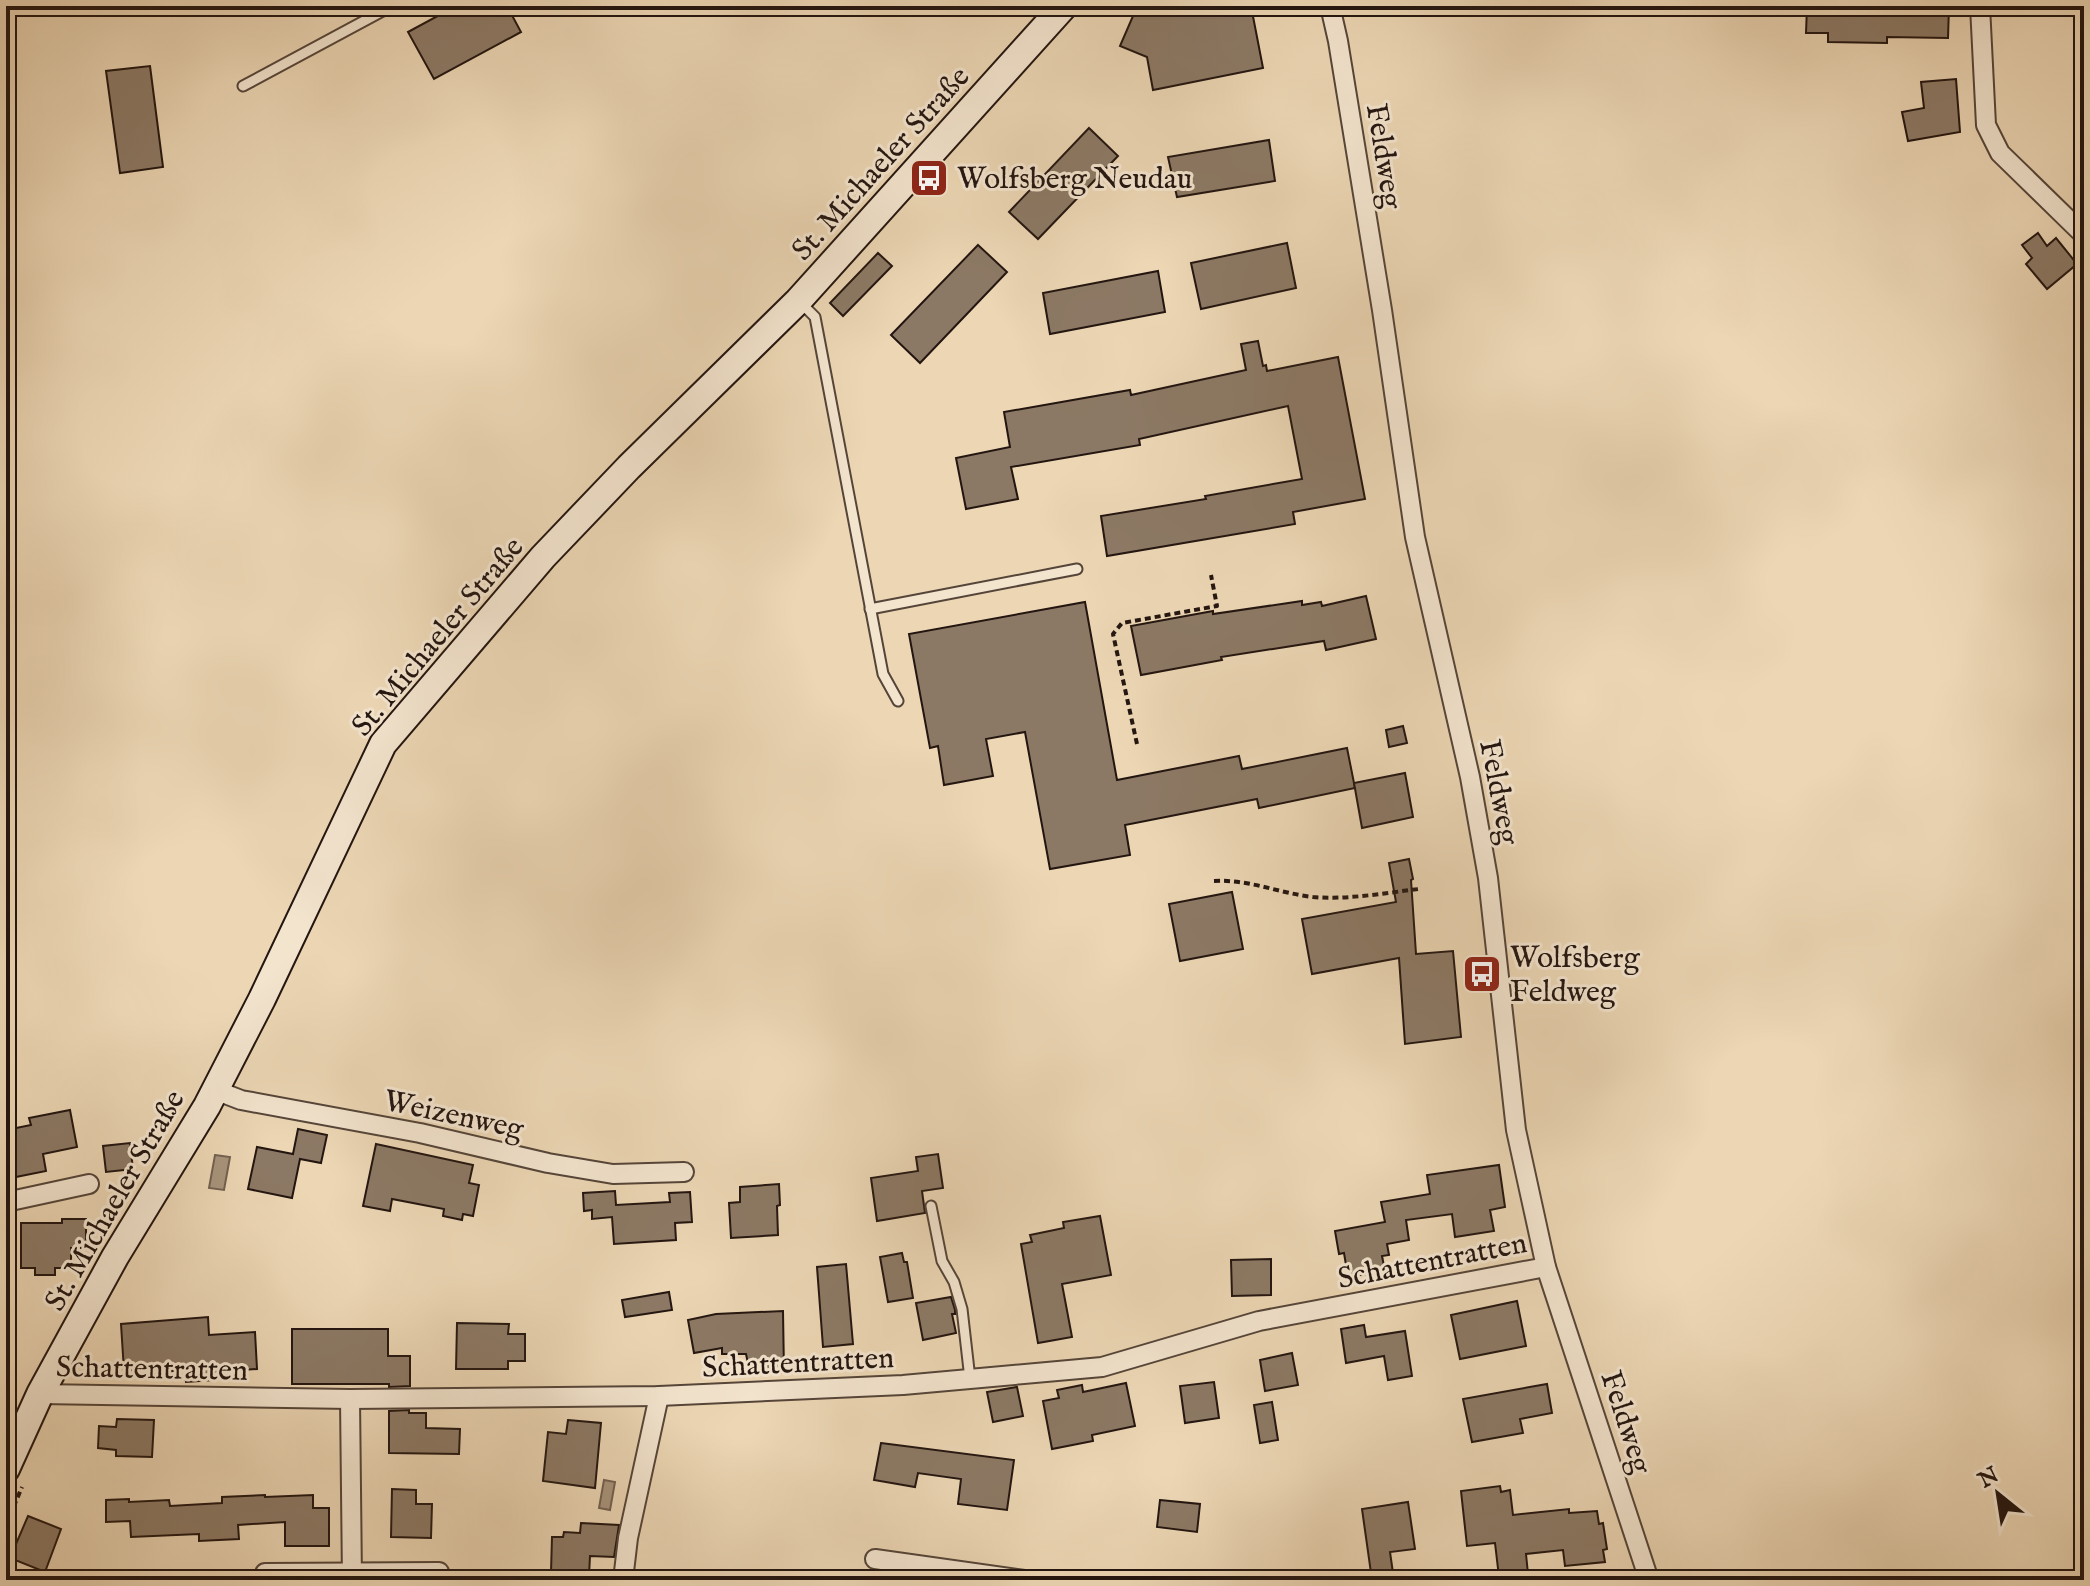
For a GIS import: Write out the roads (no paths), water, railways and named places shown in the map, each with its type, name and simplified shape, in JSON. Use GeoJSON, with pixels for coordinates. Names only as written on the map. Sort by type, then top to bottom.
{"type":"FeatureCollection","features":[{"type":"Feature","properties":{"kind":"main road","name":"St. Michaeler Straße"},"geometry":{"type":"LineString","coordinates":[[14,1478],[12,1442],[115,1257],[215,1090],[262,999],[383,744],[543,557],[629,467],[798,301],[1064,6]]}},
{"type":"Feature","properties":{"kind":"street","name":"Feldweg"},"geometry":{"type":"LineString","coordinates":[[1330,6],[1382,310],[1415,537],[1470,777],[1488,878],[1516,1130],[1546,1267],[1649,1580]]}},
{"type":"Feature","properties":{"kind":"street"},"geometry":{"type":"LineString","coordinates":[[1980,6],[1986,125],[2000,153],[2084,235]]}},
{"type":"Feature","properties":{"kind":"street","name":"Weizenweg"},"geometry":{"type":"LineString","coordinates":[[215,1090],[241,1100],[420,1133],[548,1163],[613,1174],[684,1172]]}},
{"type":"Feature","properties":{"kind":"street"},"geometry":{"type":"LineString","coordinates":[[6,1202],[89,1184]]}},
{"type":"Feature","properties":{"kind":"street","name":"Schattentratten"},"geometry":{"type":"LineString","coordinates":[[40,1394],[350,1399],[659,1396],[903,1385],[1102,1367],[1259,1321],[1546,1267]]}},
{"type":"Feature","properties":{"kind":"street"},"geometry":{"type":"LineString","coordinates":[[623,1580],[628,1538],[659,1396]]}},
{"type":"Feature","properties":{"kind":"street"},"geometry":{"type":"LineString","coordinates":[[350,1399],[352,1576]]}},
{"type":"Feature","properties":{"kind":"street"},"geometry":{"type":"LineString","coordinates":[[875,1559],[1024,1580]]}},
{"type":"Feature","properties":{"kind":"street"},"geometry":{"type":"LineString","coordinates":[[265,1573],[352,1576],[439,1572]]}},
{"type":"Feature","properties":{"kind":"lane"},"geometry":{"type":"LineString","coordinates":[[243,86],[392,6]]}},
{"type":"Feature","properties":{"kind":"lane"},"geometry":{"type":"LineString","coordinates":[[798,301],[815,317],[883,674],[898,701]]}},
{"type":"Feature","properties":{"kind":"lane"},"geometry":{"type":"LineString","coordinates":[[870,609],[1077,569]]}},
{"type":"Feature","properties":{"kind":"lane"},"geometry":{"type":"LineString","coordinates":[[931,1206],[942,1261],[954,1282],[962,1309],[970,1379]]}},
{"type":"Feature","properties":{"kind":"place","name":"Wolfsberg Neudau"},"geometry":{"type":"Point","coordinates":[929,178]}},
{"type":"Feature","properties":{"kind":"place","name":"Wolfsberg Feldweg"},"geometry":{"type":"Point","coordinates":[1482,974]}}]}
